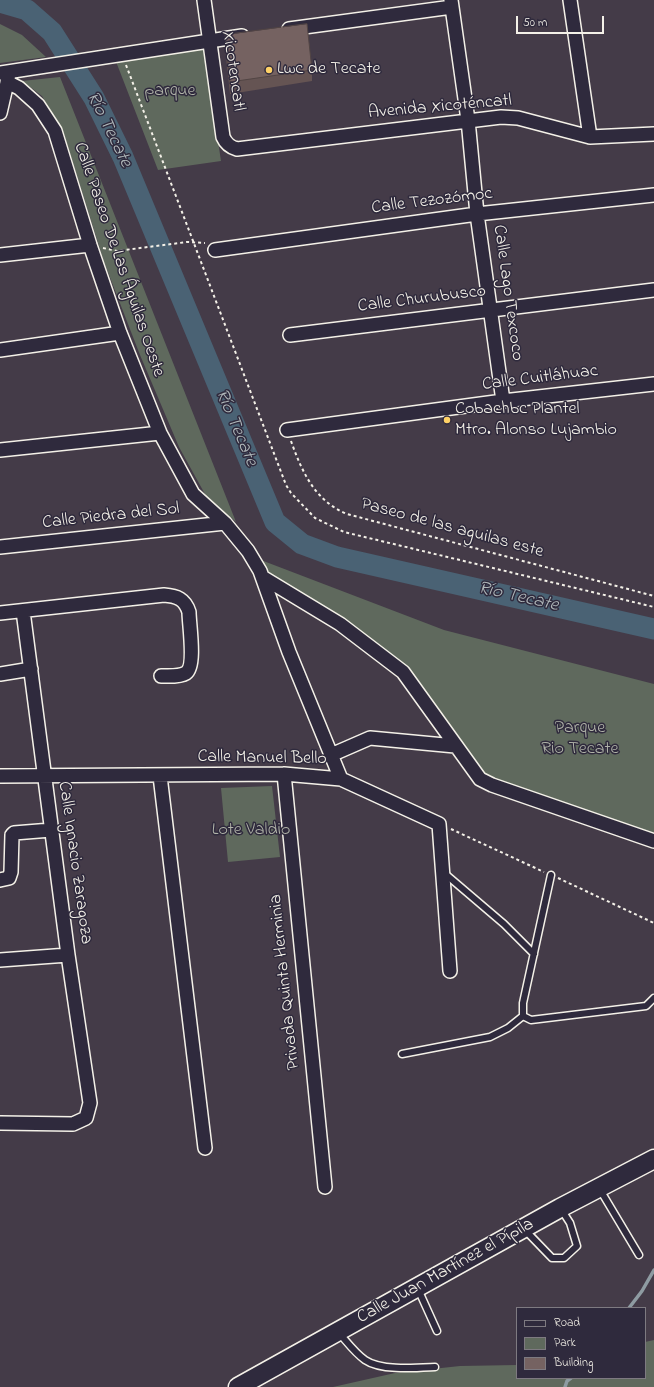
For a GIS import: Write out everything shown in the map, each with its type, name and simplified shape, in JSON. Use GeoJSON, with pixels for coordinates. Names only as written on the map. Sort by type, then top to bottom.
{"type":"FeatureCollection","features":[{"type":"Feature","properties":{"kind":"main road","name":"Calle Juan Martínez el Pípila"},"geometry":{"type":"LineString","coordinates":[[238,1387],[560,1208],[654,1159]]}},
{"type":"Feature","properties":{"kind":"street","name":"Xicotencatl"},"geometry":{"type":"LineString","coordinates":[[204,0],[223,137],[228,146]]}},
{"type":"Feature","properties":{"kind":"street"},"geometry":{"type":"LineString","coordinates":[[570,0],[590,137]]}},
{"type":"Feature","properties":{"kind":"street"},"geometry":{"type":"LineString","coordinates":[[280,31],[452,4]]}},
{"type":"Feature","properties":{"kind":"street","name":"Calle Lago Texcoco"},"geometry":{"type":"LineString","coordinates":[[452,4],[468,120],[477,214],[503,401]]}},
{"type":"Feature","properties":{"kind":"street"},"geometry":{"type":"LineString","coordinates":[[0,113],[5,76],[121,54],[256,34]]}},
{"type":"Feature","properties":{"kind":"street","name":"Calle Paseo De Las Águilas Oeste"},"geometry":{"type":"LineString","coordinates":[[5,76],[38,105],[55,131],[62,148],[90,245],[120,333],[160,433],[193,494],[225,523],[248,551],[264,578],[288,652],[340,779]]}},
{"type":"Feature","properties":{"kind":"street","name":"Avenida Xicoténcatl"},"geometry":{"type":"LineString","coordinates":[[228,146],[237,149],[501,117],[518,118],[590,137],[654,134]]}},
{"type":"Feature","properties":{"kind":"street","name":"Calle Tezozómoc"},"geometry":{"type":"LineString","coordinates":[[215,250],[477,214],[654,194]]}},
{"type":"Feature","properties":{"kind":"street"},"geometry":{"type":"LineString","coordinates":[[0,255],[90,245]]}},
{"type":"Feature","properties":{"kind":"street","name":"Calle Churubusco"},"geometry":{"type":"LineString","coordinates":[[290,335],[654,290]]}},
{"type":"Feature","properties":{"kind":"street"},"geometry":{"type":"LineString","coordinates":[[0,350],[120,333]]}},
{"type":"Feature","properties":{"kind":"street","name":"Calle Cuitláhuac"},"geometry":{"type":"LineString","coordinates":[[287,430],[503,401],[654,384]]}},
{"type":"Feature","properties":{"kind":"street"},"geometry":{"type":"LineString","coordinates":[[0,450],[160,433]]}},
{"type":"Feature","properties":{"kind":"street","name":"Calle Piedra del Sol"},"geometry":{"type":"LineString","coordinates":[[0,548],[225,523]]}},
{"type":"Feature","properties":{"kind":"street"},"geometry":{"type":"LineString","coordinates":[[264,578],[340,624],[402,672],[480,779],[492,786],[654,841]]}},
{"type":"Feature","properties":{"kind":"street"},"geometry":{"type":"LineString","coordinates":[[0,613],[164,595],[175,596],[186,605],[189,612],[192,663],[186,672],[161,676]]}},
{"type":"Feature","properties":{"kind":"street","name":"Calle Ignacio Zaragoza"},"geometry":{"type":"LineString","coordinates":[[0,1123],[73,1124],[86,1118],[90,1103],[51,830],[24,611]]}},
{"type":"Feature","properties":{"kind":"street"},"geometry":{"type":"LineString","coordinates":[[0,674],[31,669]]}},
{"type":"Feature","properties":{"kind":"street"},"geometry":{"type":"LineString","coordinates":[[331,755],[370,738],[455,746]]}},
{"type":"Feature","properties":{"kind":"street","name":"Calle Manuel Bello"},"geometry":{"type":"LineString","coordinates":[[0,776],[284,774],[340,779],[439,824],[450,971]]}},
{"type":"Feature","properties":{"kind":"street","name":"Privada Quinta Herminia"},"geometry":{"type":"LineString","coordinates":[[284,774],[325,1187]]}},
{"type":"Feature","properties":{"kind":"street"},"geometry":{"type":"LineString","coordinates":[[160,776],[205,1148]]}},
{"type":"Feature","properties":{"kind":"street"},"geometry":{"type":"LineString","coordinates":[[0,880],[8,878],[10,872],[12,835],[14,833],[51,830]]}},
{"type":"Feature","properties":{"kind":"street"},"geometry":{"type":"LineString","coordinates":[[0,960],[68,955]]}},
{"type":"Feature","properties":{"kind":"lane"},"geometry":{"type":"LineString","coordinates":[[442,871],[504,924],[534,954]]}},
{"type":"Feature","properties":{"kind":"lane"},"geometry":{"type":"LineString","coordinates":[[524,1016],[523,1003],[551,875]]}},
{"type":"Feature","properties":{"kind":"lane"},"geometry":{"type":"LineString","coordinates":[[524,1016],[531,1020],[646,1006],[654,998]]}},
{"type":"Feature","properties":{"kind":"lane"},"geometry":{"type":"LineString","coordinates":[[402,1054],[490,1037],[508,1028],[524,1016]]}},
{"type":"Feature","properties":{"kind":"lane"},"geometry":{"type":"LineString","coordinates":[[599,1187],[639,1256]]}},
{"type":"Feature","properties":{"kind":"lane"},"geometry":{"type":"LineString","coordinates":[[523,1229],[552,1258],[564,1258],[577,1246],[570,1223],[560,1208]]}},
{"type":"Feature","properties":{"kind":"lane"},"geometry":{"type":"LineString","coordinates":[[418,1288],[437,1331]]}},
{"type":"Feature","properties":{"kind":"lane"},"geometry":{"type":"LineString","coordinates":[[338,1332],[364,1360],[374,1365],[397,1368],[435,1366]]}},
{"type":"Feature","properties":{"kind":"path"},"geometry":{"type":"LineString","coordinates":[[121,54],[286,485],[291,493],[315,518],[344,532],[654,607]]}},
{"type":"Feature","properties":{"kind":"path"},"geometry":{"type":"LineString","coordinates":[[117,251],[202,241],[215,250]]}},
{"type":"Feature","properties":{"kind":"path","name":"Paseo de las aguilas este"},"geometry":{"type":"LineString","coordinates":[[287,430],[305,476],[333,508],[347,514],[654,596]]}},
{"type":"Feature","properties":{"kind":"green space"},"geometry":{"type":"Polygon","coordinates":[[[0,24],[22,35],[46,57],[0,63],[0,24]]]}},
{"type":"Feature","properties":{"kind":"green space","name":"parque"},"geometry":{"type":"Polygon","coordinates":[[[204,47],[221,161],[158,170],[115,59],[204,47]]]}},
{"type":"Feature","properties":{"kind":"green space"},"geometry":{"type":"Polygon","coordinates":[[[60,77],[236,522],[206,496],[179,447],[140,355],[104,262],[64,134],[42,96],[22,81],[60,77]]]}},
{"type":"Feature","properties":{"kind":"green space","name":"Parque Rio Tecate"},"geometry":{"type":"Polygon","coordinates":[[[253,557],[444,630],[654,684],[654,843],[477,774],[422,692],[284,589],[253,557]]]}},
{"type":"Feature","properties":{"kind":"green space","name":"Lote Valdio"},"geometry":{"type":"Polygon","coordinates":[[[272,786],[280,857],[228,862],[221,788],[272,786]]]}},
{"type":"Feature","properties":{"kind":"green space"},"geometry":{"type":"Polygon","coordinates":[[[654,1340],[654,1387],[333,1387],[395,1373],[460,1366],[516,1365],[516,1379],[646,1379],[646,1342],[654,1340]]]}},
{"type":"Feature","properties":{"kind":"building","name":"Lwc de Tecate"},"geometry":{"type":"Polygon","coordinates":[[[307,24],[312,70],[230,82],[225,35],[307,24]]]}},
{"type":"Feature","properties":{"kind":"waterway","name":"Río Tecate"},"geometry":{"type":"LineString","coordinates":[[0,2],[27,10],[52,32],[94,98],[123,157],[275,522],[302,544],[337,557],[654,629]]}},
{"type":"Feature","properties":{"kind":"waterway"},"geometry":{"type":"LineString","coordinates":[[630,1307],[642,1291],[654,1270]]}},
{"type":"Feature","properties":{"kind":"waterway"},"geometry":{"type":"LineString","coordinates":[[565,1387],[567,1381],[570,1379]]}},
{"type":"Feature","properties":{"kind":"place","name":"Lwc de Tecate"},"geometry":{"type":"Point","coordinates":[269,70]}},
{"type":"Feature","properties":{"kind":"place","name":"Cobachbc Plantel Mtro. Alonso Lujambio"},"geometry":{"type":"Point","coordinates":[447,420]}}]}
